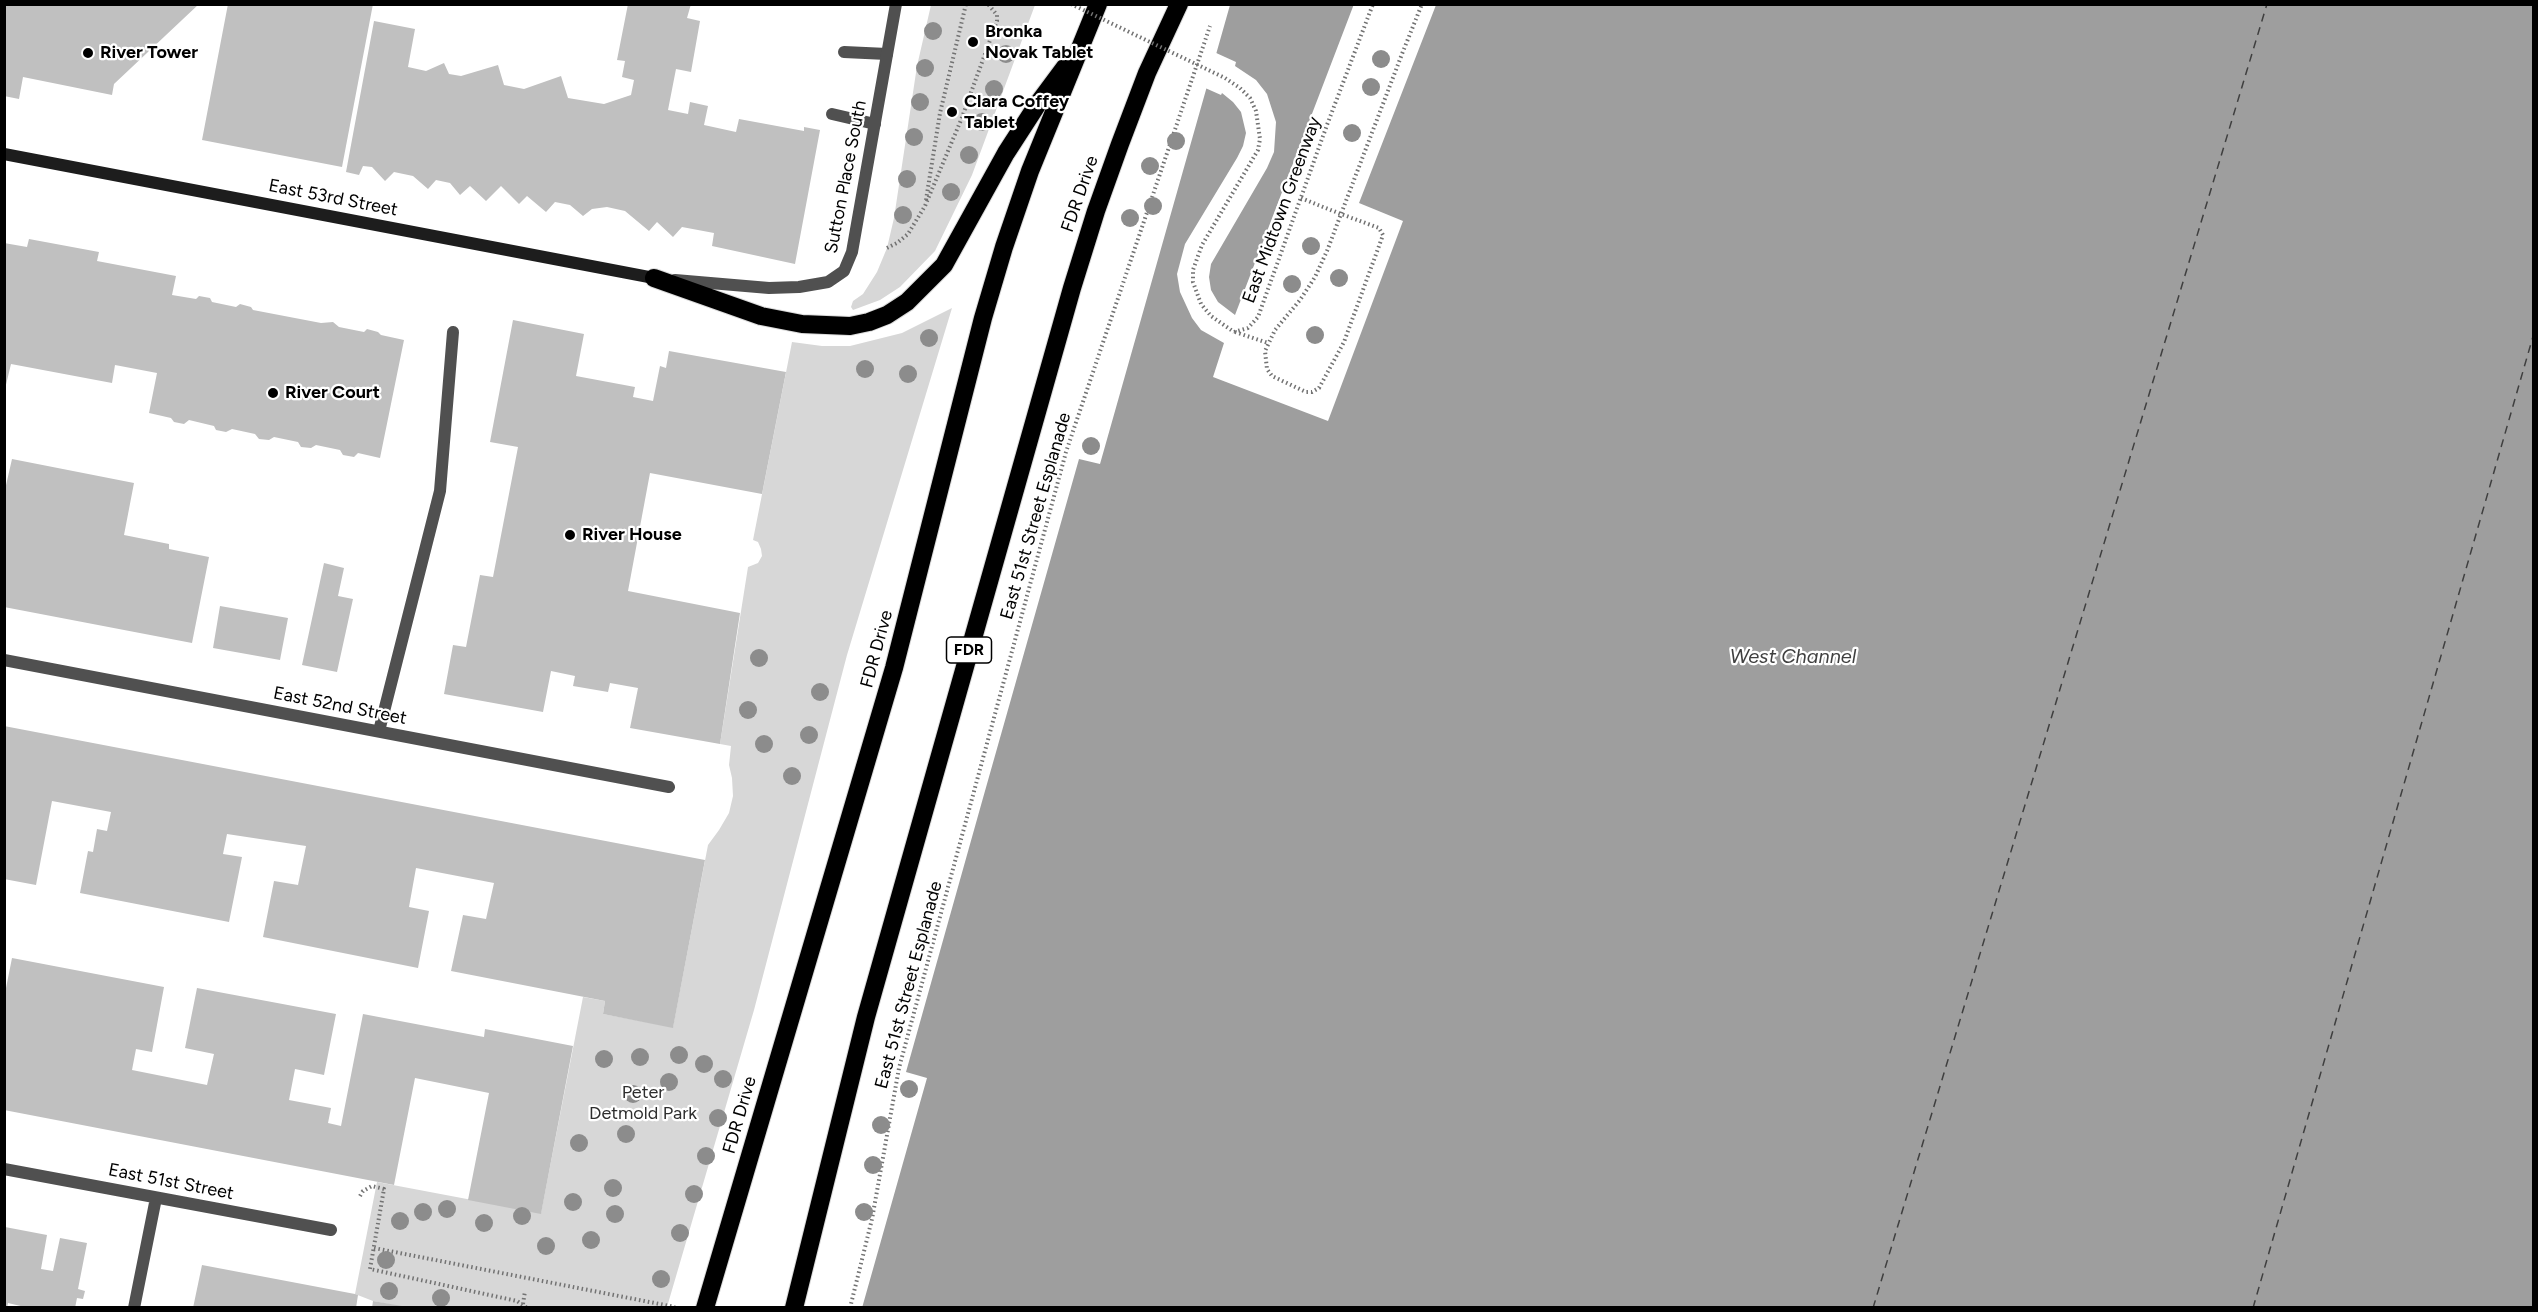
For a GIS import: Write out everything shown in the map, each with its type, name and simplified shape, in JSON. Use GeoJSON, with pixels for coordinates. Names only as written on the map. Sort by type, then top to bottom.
{"type":"FeatureCollection","features":[{"type":"Feature","properties":{"kind":"highway","name":"FDR Drive"},"geometry":{"type":"LineString","coordinates":[[705,1308],[894,668],[983,318],[1004,247],[1030,171],[1098,4]]}},
{"type":"Feature","properties":{"kind":"highway","name":"FDR Drive"},"geometry":{"type":"LineString","coordinates":[[794,1308],[866,1017],[1072,288],[1096,211],[1131,114],[1179,4]]}},
{"type":"Feature","properties":{"kind":"highway"},"geometry":{"type":"LineString","coordinates":[[654,278],[761,316],[802,324],[850,326],[887,315],[907,302],[944,265],[1006,153],[1039,102],[1079,49]]}},
{"type":"Feature","properties":{"kind":"main road","name":"East 53rd Street"},"geometry":{"type":"LineString","coordinates":[[4,154],[654,278]]}},
{"type":"Feature","properties":{"kind":"street","name":"Sutton Place South"},"geometry":{"type":"LineString","coordinates":[[654,278],[770,288],[816,286],[836,278],[843,271],[852,252],[896,4]]}},
{"type":"Feature","properties":{"kind":"street"},"geometry":{"type":"LineString","coordinates":[[843,52],[887,54]]}},
{"type":"Feature","properties":{"kind":"street"},"geometry":{"type":"LineString","coordinates":[[832,114],[875,124]]}},
{"type":"Feature","properties":{"kind":"street"},"geometry":{"type":"LineString","coordinates":[[379,731],[440,491],[453,332]]}},
{"type":"Feature","properties":{"kind":"street","name":"East 52nd Street"},"geometry":{"type":"LineString","coordinates":[[4,660],[669,787]]}},
{"type":"Feature","properties":{"kind":"street","name":"East 51st Street"},"geometry":{"type":"LineString","coordinates":[[4,1169],[331,1230]]}},
{"type":"Feature","properties":{"kind":"street"},"geometry":{"type":"LineString","coordinates":[[134,1308],[156,1198]]}},
{"type":"Feature","properties":{"kind":"path"},"geometry":{"type":"LineString","coordinates":[[925,206],[940,113],[966,4]]}},
{"type":"Feature","properties":{"kind":"path"},"geometry":{"type":"LineString","coordinates":[[887,248],[908,234],[925,206],[961,120],[997,21],[997,15],[988,4]]}},
{"type":"Feature","properties":{"kind":"path"},"geometry":{"type":"LineString","coordinates":[[1071,4],[1225,78],[1245,93],[1256,111],[1259,124],[1257,150],[1202,245],[1193,270],[1192,282],[1201,304],[1211,316],[1234,332],[1268,343]]}},
{"type":"Feature","properties":{"kind":"path","name":"East Midtown Greenway"},"geometry":{"type":"LineString","coordinates":[[1234,332],[1248,327],[1258,317],[1373,4]]}},
{"type":"Feature","properties":{"kind":"path"},"geometry":{"type":"LineString","coordinates":[[1301,198],[1341,214],[1379,228],[1383,235],[1344,342],[1317,391],[1306,392],[1272,376],[1267,369],[1265,351],[1268,343],[1315,277],[1341,214],[1422,4]]}},
{"type":"Feature","properties":{"kind":"path","name":"East 51st Street Esplanade"},"geometry":{"type":"LineString","coordinates":[[850,1308],[872,1219],[899,1068],[1066,452],[1210,26]]}},
{"type":"Feature","properties":{"kind":"path"},"geometry":{"type":"LineString","coordinates":[[360,1196],[366,1188],[372,1186],[384,1189],[370,1269],[517,1300],[525,1306]]}},
{"type":"Feature","properties":{"kind":"path"},"geometry":{"type":"LineString","coordinates":[[374,1248],[678,1308]]}},
{"type":"Feature","properties":{"kind":"path"},"geometry":{"type":"LineString","coordinates":[[525,1291],[525,1306]]}},
{"type":"Feature","properties":{"kind":"green space"},"geometry":{"type":"Polygon","coordinates":[[[931,5],[1035,5],[972,175],[935,251],[900,287],[880,300],[853,310],[851,307],[853,301],[863,294],[877,272],[887,248],[894,218],[917,66],[931,5]]]}},
{"type":"Feature","properties":{"kind":"green space","name":"Peter Detmold Park"},"geometry":{"type":"Polygon","coordinates":[[[952,308],[847,655],[754,1010],[667,1307],[408,1308],[373,1301],[355,1294],[377,1182],[541,1213],[583,997],[605,1001],[603,1014],[673,1027],[708,845],[729,813],[733,796],[729,765],[731,746],[720,744],[748,567],[758,563],[762,556],[758,542],[753,540],[792,342],[822,346],[850,346],[902,333],[952,308]]]}},
{"type":"Feature","properties":{"kind":"water","name":"West Channel"},"geometry":{"type":"Polygon","coordinates":[[[1230,5],[2533,5],[2533,1307],[862,1308],[927,1078],[906,1072],[983,798],[1079,459],[1100,464],[1230,5]]]}},
{"type":"Feature","properties":{"kind":"pier"},"geometry":{"type":"Polygon","coordinates":[[[1354,4],[1436,5],[1359,203],[1403,221],[1328,421],[1213,377],[1224,343],[1201,330],[1192,318],[1180,292],[1177,274],[1185,244],[1237,158],[1246,133],[1241,112],[1233,102],[1222,93],[1221,95],[1203,87],[1214,52],[1236,62],[1235,66],[1256,80],[1267,94],[1276,122],[1274,152],[1267,168],[1211,264],[1209,277],[1211,290],[1218,302],[1235,315],[1354,4]]]}},
{"type":"Feature","properties":{"kind":"building","name":"River Tower"},"geometry":{"type":"Polygon","coordinates":[[[4,4],[199,4],[114,84],[112,95],[23,77],[19,99],[4,96],[4,4]]]}},
{"type":"Feature","properties":{"kind":"building"},"geometry":{"type":"Polygon","coordinates":[[[228,4],[373,4],[342,167],[202,140],[228,4]]]}},
{"type":"Feature","properties":{"kind":"building"},"geometry":{"type":"Polygon","coordinates":[[[628,4],[691,4],[687,18],[700,21],[691,72],[676,69],[668,110],[688,114],[690,102],[708,106],[704,125],[736,132],[739,119],[804,131],[804,127],[820,130],[795,264],[712,246],[714,233],[682,227],[673,237],[657,222],[649,231],[625,211],[607,207],[592,209],[583,216],[570,205],[555,202],[546,212],[527,196],[519,204],[501,186],[486,201],[470,186],[460,195],[450,183],[436,180],[428,189],[413,176],[394,172],[385,181],[372,167],[363,166],[359,175],[346,172],[374,21],[415,29],[408,67],[426,71],[444,63],[449,74],[461,76],[498,65],[504,85],[524,89],[561,76],[568,98],[604,104],[631,95],[634,80],[622,77],[625,61],[617,60],[628,4]]]}},
{"type":"Feature","properties":{"kind":"building","name":"River Court"},"geometry":{"type":"Polygon","coordinates":[[[29,239],[99,252],[97,261],[176,276],[172,295],[196,299],[199,296],[210,298],[212,302],[236,307],[240,304],[251,307],[253,310],[321,323],[333,322],[339,327],[364,332],[367,329],[404,340],[380,458],[358,453],[354,457],[343,455],[340,450],[316,445],[311,448],[301,447],[298,442],[274,437],[269,440],[259,439],[255,434],[232,429],[226,432],[216,430],[214,426],[189,420],[184,424],[174,422],[171,418],[149,413],[157,373],[115,365],[112,383],[11,364],[4,393],[4,243],[27,247],[29,239]]]}},
{"type":"Feature","properties":{"kind":"building","name":"River House"},"geometry":{"type":"Polygon","coordinates":[[[513,320],[584,334],[576,376],[635,387],[633,397],[653,401],[660,366],[666,368],[669,351],[786,372],[762,494],[650,473],[628,591],[740,613],[720,744],[630,728],[638,688],[610,683],[608,692],[573,686],[575,676],[551,671],[543,712],[444,694],[453,645],[466,647],[480,575],[493,577],[518,447],[490,442],[513,320]]]}},
{"type":"Feature","properties":{"kind":"building"},"geometry":{"type":"Polygon","coordinates":[[[12,459],[134,483],[124,535],[169,544],[169,549],[209,557],[192,643],[4,607],[4,494],[12,459]]]}},
{"type":"Feature","properties":{"kind":"building"},"geometry":{"type":"Polygon","coordinates":[[[324,563],[344,568],[338,596],[353,599],[337,672],[302,665],[324,563]]]}},
{"type":"Feature","properties":{"kind":"building"},"geometry":{"type":"Polygon","coordinates":[[[220,606],[288,618],[280,660],[213,648],[220,606]]]}},
{"type":"Feature","properties":{"kind":"building"},"geometry":{"type":"Polygon","coordinates":[[[4,726],[705,860],[673,1028],[603,1014],[605,1001],[451,971],[463,915],[486,919],[494,883],[416,868],[409,907],[429,911],[418,968],[263,937],[274,881],[298,885],[306,846],[227,834],[223,854],[242,857],[229,922],[80,893],[88,851],[93,852],[97,829],[107,831],[111,812],[52,801],[36,885],[4,879],[4,726]]]}},
{"type":"Feature","properties":{"kind":"building"},"geometry":{"type":"Polygon","coordinates":[[[12,958],[164,987],[152,1052],[136,1049],[132,1070],[207,1085],[214,1054],[185,1048],[197,988],[336,1014],[324,1075],[295,1069],[289,1100],[331,1108],[328,1123],[341,1126],[363,1014],[484,1037],[485,1029],[573,1046],[541,1214],[468,1200],[489,1093],[415,1078],[394,1185],[4,1110],[4,998],[12,958]]]}},
{"type":"Feature","properties":{"kind":"building"},"geometry":{"type":"Polygon","coordinates":[[[5,1227],[47,1235],[41,1269],[53,1271],[60,1238],[87,1243],[78,1289],[85,1291],[83,1299],[77,1298],[75,1308],[29,1308],[8,1303],[5,1308],[5,1227]]]}},
{"type":"Feature","properties":{"kind":"building"},"geometry":{"type":"Polygon","coordinates":[[[202,1265],[355,1294],[358,1295],[356,1308],[193,1308],[202,1265]]]}},
{"type":"Feature","properties":{"kind":"building"},"geometry":{"type":"Polygon","coordinates":[[[373,1301],[402,1306],[402,1308],[372,1308],[373,1301]]]}},
{"type":"Feature","properties":{"kind":"ferry route"},"geometry":{"type":"LineString","coordinates":[[1873,1308],[2267,4]]}},
{"type":"Feature","properties":{"kind":"ferry route"},"geometry":{"type":"LineString","coordinates":[[2253,1308],[2534,333]]}},
{"type":"Feature","properties":{"kind":"place","name":"Bronka Novak Tablet"},"geometry":{"type":"Point","coordinates":[973,42]}},
{"type":"Feature","properties":{"kind":"place","name":"River Tower"},"geometry":{"type":"Point","coordinates":[88,53]}},
{"type":"Feature","properties":{"kind":"place","name":"Clara Coffey Tablet"},"geometry":{"type":"Point","coordinates":[952,112]}},
{"type":"Feature","properties":{"kind":"place","name":"River Court"},"geometry":{"type":"Point","coordinates":[273,393]}},
{"type":"Feature","properties":{"kind":"place","name":"River House"},"geometry":{"type":"Point","coordinates":[570,535]}}]}
